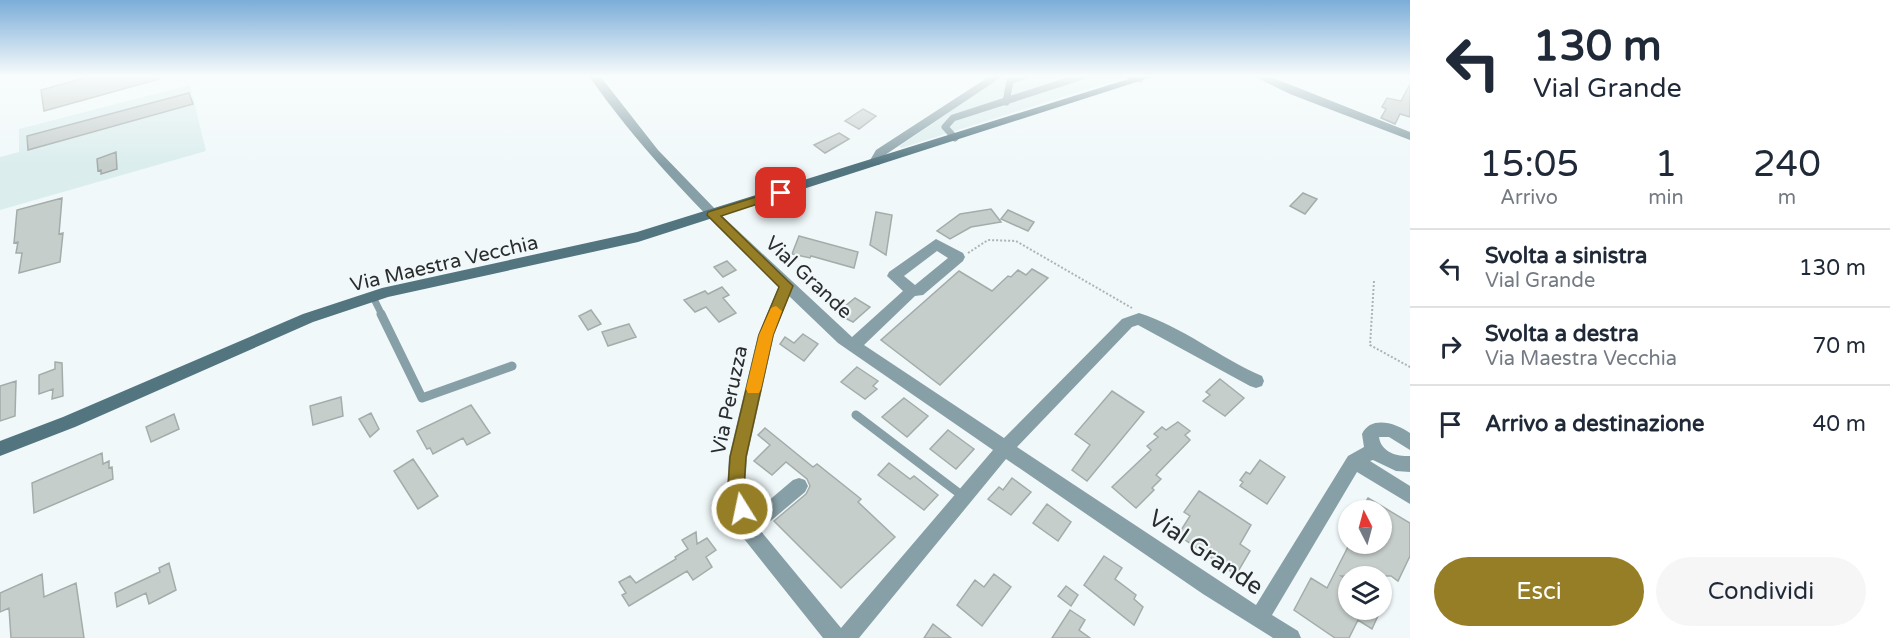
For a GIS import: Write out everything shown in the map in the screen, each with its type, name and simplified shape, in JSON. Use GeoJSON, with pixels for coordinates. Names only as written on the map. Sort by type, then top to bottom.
{"type":"FeatureCollection","features":[{"type":"Feature","properties":{"kind":"main road","name":"Via Maestra Vecchia"},"geometry":{"type":"LineString","coordinates":[[0,449],[69,422],[308,318],[373,297],[459,276],[583,251],[713,215],[1053,106]]}},
{"type":"Feature","properties":{"kind":"street","name":"Vial Grande"},"geometry":{"type":"LineString","coordinates":[[617,106],[654,153],[713,215],[843,339],[1210,587],[1292,638]]}},
{"type":"Feature","properties":{"kind":"street","name":"Via Maestra Vecchia"},"geometry":{"type":"LineString","coordinates":[[875,162],[880,153],[952,106]]}},
{"type":"Feature","properties":{"kind":"street"},"geometry":{"type":"LineString","coordinates":[[1330,106],[1410,136]]}},
{"type":"Feature","properties":{"kind":"street"},"geometry":{"type":"LineString","coordinates":[[912,291],[894,276],[936,244],[958,257]]}},
{"type":"Feature","properties":{"kind":"street","name":"Vial Grande"},"geometry":{"type":"LineString","coordinates":[[854,345],[912,291],[918,291],[958,257]]}},
{"type":"Feature","properties":{"kind":"street","name":"Via Peruzza"},"geometry":{"type":"LineString","coordinates":[[786,286],[766,335],[738,457],[736,488],[748,530],[836,638]]}},
{"type":"Feature","properties":{"kind":"street"},"geometry":{"type":"LineString","coordinates":[[846,638],[1006,447],[1127,323],[1139,319],[1158,327],[1232,372],[1256,381]]}},
{"type":"Feature","properties":{"kind":"street"},"geometry":{"type":"LineString","coordinates":[[1410,442],[1392,431],[1378,429],[1370,434],[1371,444],[1375,450],[1389,461],[1410,464]]}},
{"type":"Feature","properties":{"kind":"street"},"geometry":{"type":"LineString","coordinates":[[1354,461],[1375,450]]}},
{"type":"Feature","properties":{"kind":"street","name":"Vial Grande"},"geometry":{"type":"LineString","coordinates":[[1259,618],[1354,461]]}},
{"type":"Feature","properties":{"kind":"street"},"geometry":{"type":"LineString","coordinates":[[1354,461],[1410,496]]}},
{"type":"Feature","properties":{"kind":"street"},"geometry":{"type":"LineString","coordinates":[[748,530],[798,486]]}},
{"type":"Feature","properties":{"kind":"lane"},"geometry":{"type":"LineString","coordinates":[[955,138],[945,127],[953,118],[994,106]]}},
{"type":"Feature","properties":{"kind":"lane"},"geometry":{"type":"LineString","coordinates":[[373,297],[422,398],[512,366]]}},
{"type":"Feature","properties":{"kind":"lane"},"geometry":{"type":"LineString","coordinates":[[856,415],[964,497]]}},
{"type":"Feature","properties":{"kind":"path"},"geometry":{"type":"LineString","coordinates":[[958,257],[964,256],[988,240],[1016,241],[1132,307],[1139,319]]}},
{"type":"Feature","properties":{"kind":"path"},"geometry":{"type":"LineString","coordinates":[[1374,281],[1370,345],[1410,367]]}},
{"type":"Feature","properties":{"kind":"shaded area"},"geometry":{"type":"Polygon","coordinates":[[[109,106],[195,106],[206,151],[0,210],[0,157],[19,152],[19,129],[109,106]]]}},
{"type":"Feature","properties":{"kind":"shaded area"},"geometry":{"type":"Polygon","coordinates":[[[958,106],[1035,106],[901,148],[900,146],[958,106]]]}},
{"type":"Feature","properties":{"kind":"building"},"geometry":{"type":"Polygon","coordinates":[[[43,106],[63,106],[44,111],[43,106]]]}},
{"type":"Feature","properties":{"kind":"building"},"geometry":{"type":"Polygon","coordinates":[[[141,106],[187,106],[28,150],[27,136],[141,106]]]}},
{"type":"Feature","properties":{"kind":"building"},"geometry":{"type":"Polygon","coordinates":[[[1410,106],[1410,117],[1400,114],[1395,124],[1381,118],[1386,109],[1382,107],[1410,106]]]}},
{"type":"Feature","properties":{"kind":"building"},"geometry":{"type":"Polygon","coordinates":[[[863,109],[876,116],[859,129],[845,121],[863,109]]]}},
{"type":"Feature","properties":{"kind":"building"},"geometry":{"type":"Polygon","coordinates":[[[839,133],[849,139],[825,153],[814,145],[839,133]]]}},
{"type":"Feature","properties":{"kind":"building"},"geometry":{"type":"Polygon","coordinates":[[[116,152],[117,169],[101,174],[101,170],[98,171],[97,159],[116,152]]]}},
{"type":"Feature","properties":{"kind":"building"},"geometry":{"type":"Polygon","coordinates":[[[1303,193],[1317,199],[1305,214],[1290,206],[1303,193]]]}},
{"type":"Feature","properties":{"kind":"building"},"geometry":{"type":"Polygon","coordinates":[[[62,198],[59,234],[63,233],[60,262],[19,273],[22,253],[16,253],[18,242],[14,243],[17,210],[62,198]]]}},
{"type":"Feature","properties":{"kind":"building"},"geometry":{"type":"Polygon","coordinates":[[[991,209],[1001,222],[971,227],[950,239],[937,231],[960,214],[991,209]]]}},
{"type":"Feature","properties":{"kind":"building"},"geometry":{"type":"Polygon","coordinates":[[[1008,210],[1034,222],[1028,231],[1001,219],[1008,210]]]}},
{"type":"Feature","properties":{"kind":"building"},"geometry":{"type":"Polygon","coordinates":[[[876,212],[892,215],[886,255],[870,245],[876,212]]]}},
{"type":"Feature","properties":{"kind":"building"},"geometry":{"type":"Polygon","coordinates":[[[799,236],[858,252],[854,268],[811,256],[810,258],[792,254],[799,236]]]}},
{"type":"Feature","properties":{"kind":"building"},"geometry":{"type":"Polygon","coordinates":[[[727,261],[736,270],[723,277],[714,267],[727,261]]]}},
{"type":"Feature","properties":{"kind":"building"},"geometry":{"type":"Polygon","coordinates":[[[1032,269],[1048,278],[940,385],[881,340],[959,271],[992,291],[1018,270],[1026,275],[1032,269]]]}},
{"type":"Feature","properties":{"kind":"building"},"geometry":{"type":"Polygon","coordinates":[[[722,287],[729,295],[723,298],[736,313],[719,322],[706,307],[695,312],[684,300],[705,291],[708,294],[722,287]]]}},
{"type":"Feature","properties":{"kind":"building"},"geometry":{"type":"Polygon","coordinates":[[[855,298],[870,307],[853,322],[843,317],[849,311],[844,307],[855,298]]]}},
{"type":"Feature","properties":{"kind":"building"},"geometry":{"type":"Polygon","coordinates":[[[591,310],[601,324],[588,330],[579,316],[591,310]]]}},
{"type":"Feature","properties":{"kind":"building"},"geometry":{"type":"Polygon","coordinates":[[[629,324],[636,337],[608,346],[602,332],[629,324]]]}},
{"type":"Feature","properties":{"kind":"building"},"geometry":{"type":"Polygon","coordinates":[[[803,334],[818,344],[804,361],[780,344],[785,337],[794,343],[803,334]]]}},
{"type":"Feature","properties":{"kind":"building"},"geometry":{"type":"Polygon","coordinates":[[[55,362],[62,363],[63,396],[52,399],[53,389],[39,394],[39,375],[55,369],[55,362]]]}},
{"type":"Feature","properties":{"kind":"building"},"geometry":{"type":"Polygon","coordinates":[[[857,367],[878,381],[873,386],[877,389],[865,399],[841,382],[857,367]]]}},
{"type":"Feature","properties":{"kind":"building"},"geometry":{"type":"Polygon","coordinates":[[[1220,379],[1244,398],[1225,416],[1203,401],[1210,395],[1206,392],[1220,379]]]}},
{"type":"Feature","properties":{"kind":"building"},"geometry":{"type":"Polygon","coordinates":[[[16,381],[15,416],[0,421],[0,386],[16,381]]]}},
{"type":"Feature","properties":{"kind":"building"},"geometry":{"type":"Polygon","coordinates":[[[1112,391],[1144,412],[1087,481],[1072,470],[1090,445],[1075,434],[1112,391]]]}},
{"type":"Feature","properties":{"kind":"building"},"geometry":{"type":"Polygon","coordinates":[[[341,397],[343,416],[313,425],[310,406],[341,397]]]}},
{"type":"Feature","properties":{"kind":"building"},"geometry":{"type":"Polygon","coordinates":[[[904,398],[928,416],[907,437],[882,417],[904,398]]]}},
{"type":"Feature","properties":{"kind":"building"},"geometry":{"type":"Polygon","coordinates":[[[471,405],[490,433],[467,445],[463,438],[433,454],[430,448],[427,449],[417,431],[471,405]]]}},
{"type":"Feature","properties":{"kind":"building"},"geometry":{"type":"Polygon","coordinates":[[[371,413],[379,429],[370,437],[359,419],[371,413]]]}},
{"type":"Feature","properties":{"kind":"building"},"geometry":{"type":"Polygon","coordinates":[[[174,414],[179,429],[151,442],[146,427],[174,414]]]}},
{"type":"Feature","properties":{"kind":"building"},"geometry":{"type":"Polygon","coordinates":[[[1178,422],[1190,431],[1185,435],[1190,440],[1156,475],[1161,479],[1152,488],[1154,490],[1136,508],[1112,487],[1151,450],[1147,446],[1158,437],[1154,434],[1162,427],[1166,430],[1178,422]]]}},
{"type":"Feature","properties":{"kind":"building"},"geometry":{"type":"Polygon","coordinates":[[[765,428],[813,467],[817,464],[861,499],[858,502],[895,537],[841,588],[774,521],[806,494],[810,486],[807,479],[786,462],[772,475],[754,461],[770,445],[758,435],[765,428]]]}},
{"type":"Feature","properties":{"kind":"building"},"geometry":{"type":"Polygon","coordinates":[[[948,430],[974,449],[956,469],[930,449],[948,430]]]}},
{"type":"Feature","properties":{"kind":"building"},"geometry":{"type":"Polygon","coordinates":[[[102,453],[103,464],[109,461],[109,468],[112,467],[113,479],[34,513],[32,483],[102,453]]]}},
{"type":"Feature","properties":{"kind":"building"},"geometry":{"type":"Polygon","coordinates":[[[413,459],[438,496],[418,509],[394,471],[413,459]]]}},
{"type":"Feature","properties":{"kind":"building"},"geometry":{"type":"Polygon","coordinates":[[[1260,460],[1285,477],[1267,504],[1240,486],[1243,482],[1240,480],[1246,472],[1250,474],[1260,460]]]}},
{"type":"Feature","properties":{"kind":"building"},"geometry":{"type":"Polygon","coordinates":[[[889,463],[910,479],[914,476],[938,495],[924,510],[878,475],[889,463]]]}},
{"type":"Feature","properties":{"kind":"building"},"geometry":{"type":"Polygon","coordinates":[[[1012,478],[1031,492],[1011,515],[988,499],[999,487],[1003,490],[1012,478]]]}},
{"type":"Feature","properties":{"kind":"building"},"geometry":{"type":"Polygon","coordinates":[[[1199,491],[1251,525],[1240,544],[1250,551],[1236,575],[1178,535],[1190,516],[1184,512],[1199,491]]]}},
{"type":"Feature","properties":{"kind":"building"},"geometry":{"type":"Polygon","coordinates":[[[1047,504],[1071,522],[1058,541],[1033,523],[1047,504]]]}},
{"type":"Feature","properties":{"kind":"building"},"geometry":{"type":"Polygon","coordinates":[[[1392,512],[1410,523],[1410,556],[1398,581],[1392,577],[1392,566],[1338,566],[1344,554],[1392,554],[1392,512]]]}},
{"type":"Feature","properties":{"kind":"building"},"geometry":{"type":"Polygon","coordinates":[[[696,532],[697,544],[707,538],[716,550],[706,557],[712,567],[693,580],[687,571],[629,606],[622,595],[626,593],[619,582],[630,576],[636,583],[676,559],[675,557],[688,549],[682,540],[696,532]]]}},
{"type":"Feature","properties":{"kind":"building"},"geometry":{"type":"Polygon","coordinates":[[[1104,556],[1122,568],[1115,579],[1136,595],[1134,599],[1143,607],[1134,625],[1084,585],[1104,556]]]}},
{"type":"Feature","properties":{"kind":"building"},"geometry":{"type":"Polygon","coordinates":[[[169,563],[176,590],[149,604],[146,593],[117,607],[115,593],[160,572],[159,568],[169,563]]]}},
{"type":"Feature","properties":{"kind":"building"},"geometry":{"type":"Polygon","coordinates":[[[1338,566],[1338,620],[1358,620],[1349,638],[1335,638],[1294,610],[1311,578],[1327,588],[1338,566]]]}},
{"type":"Feature","properties":{"kind":"building"},"geometry":{"type":"Polygon","coordinates":[[[42,574],[44,597],[76,583],[84,638],[11,638],[9,608],[0,612],[0,593],[42,574]]]}},
{"type":"Feature","properties":{"kind":"building"},"geometry":{"type":"Polygon","coordinates":[[[994,574],[1011,587],[982,626],[957,605],[975,580],[984,587],[994,574]]]}},
{"type":"Feature","properties":{"kind":"building"},"geometry":{"type":"Polygon","coordinates":[[[1066,586],[1078,595],[1071,606],[1058,596],[1066,586]]]}},
{"type":"Feature","properties":{"kind":"building"},"geometry":{"type":"Polygon","coordinates":[[[1070,610],[1085,620],[1079,630],[1090,638],[1052,638],[1070,610]]]}},
{"type":"Feature","properties":{"kind":"building"},"geometry":{"type":"Polygon","coordinates":[[[1358,620],[1376,620],[1372,629],[1358,620]]]}},
{"type":"Feature","properties":{"kind":"building"},"geometry":{"type":"Polygon","coordinates":[[[933,624],[951,638],[924,638],[933,624]]]}},
{"type":"Feature","properties":{"kind":"slow traffic"},"geometry":{"type":"LineString","coordinates":[[753,389],[766,335],[776,311]]}},
{"type":"Feature","properties":{"kind":"route"},"geometry":{"type":"LineString","coordinates":[[742,509],[736,488],[738,457],[766,335],[786,286],[713,215],[781,193]]}}]}
